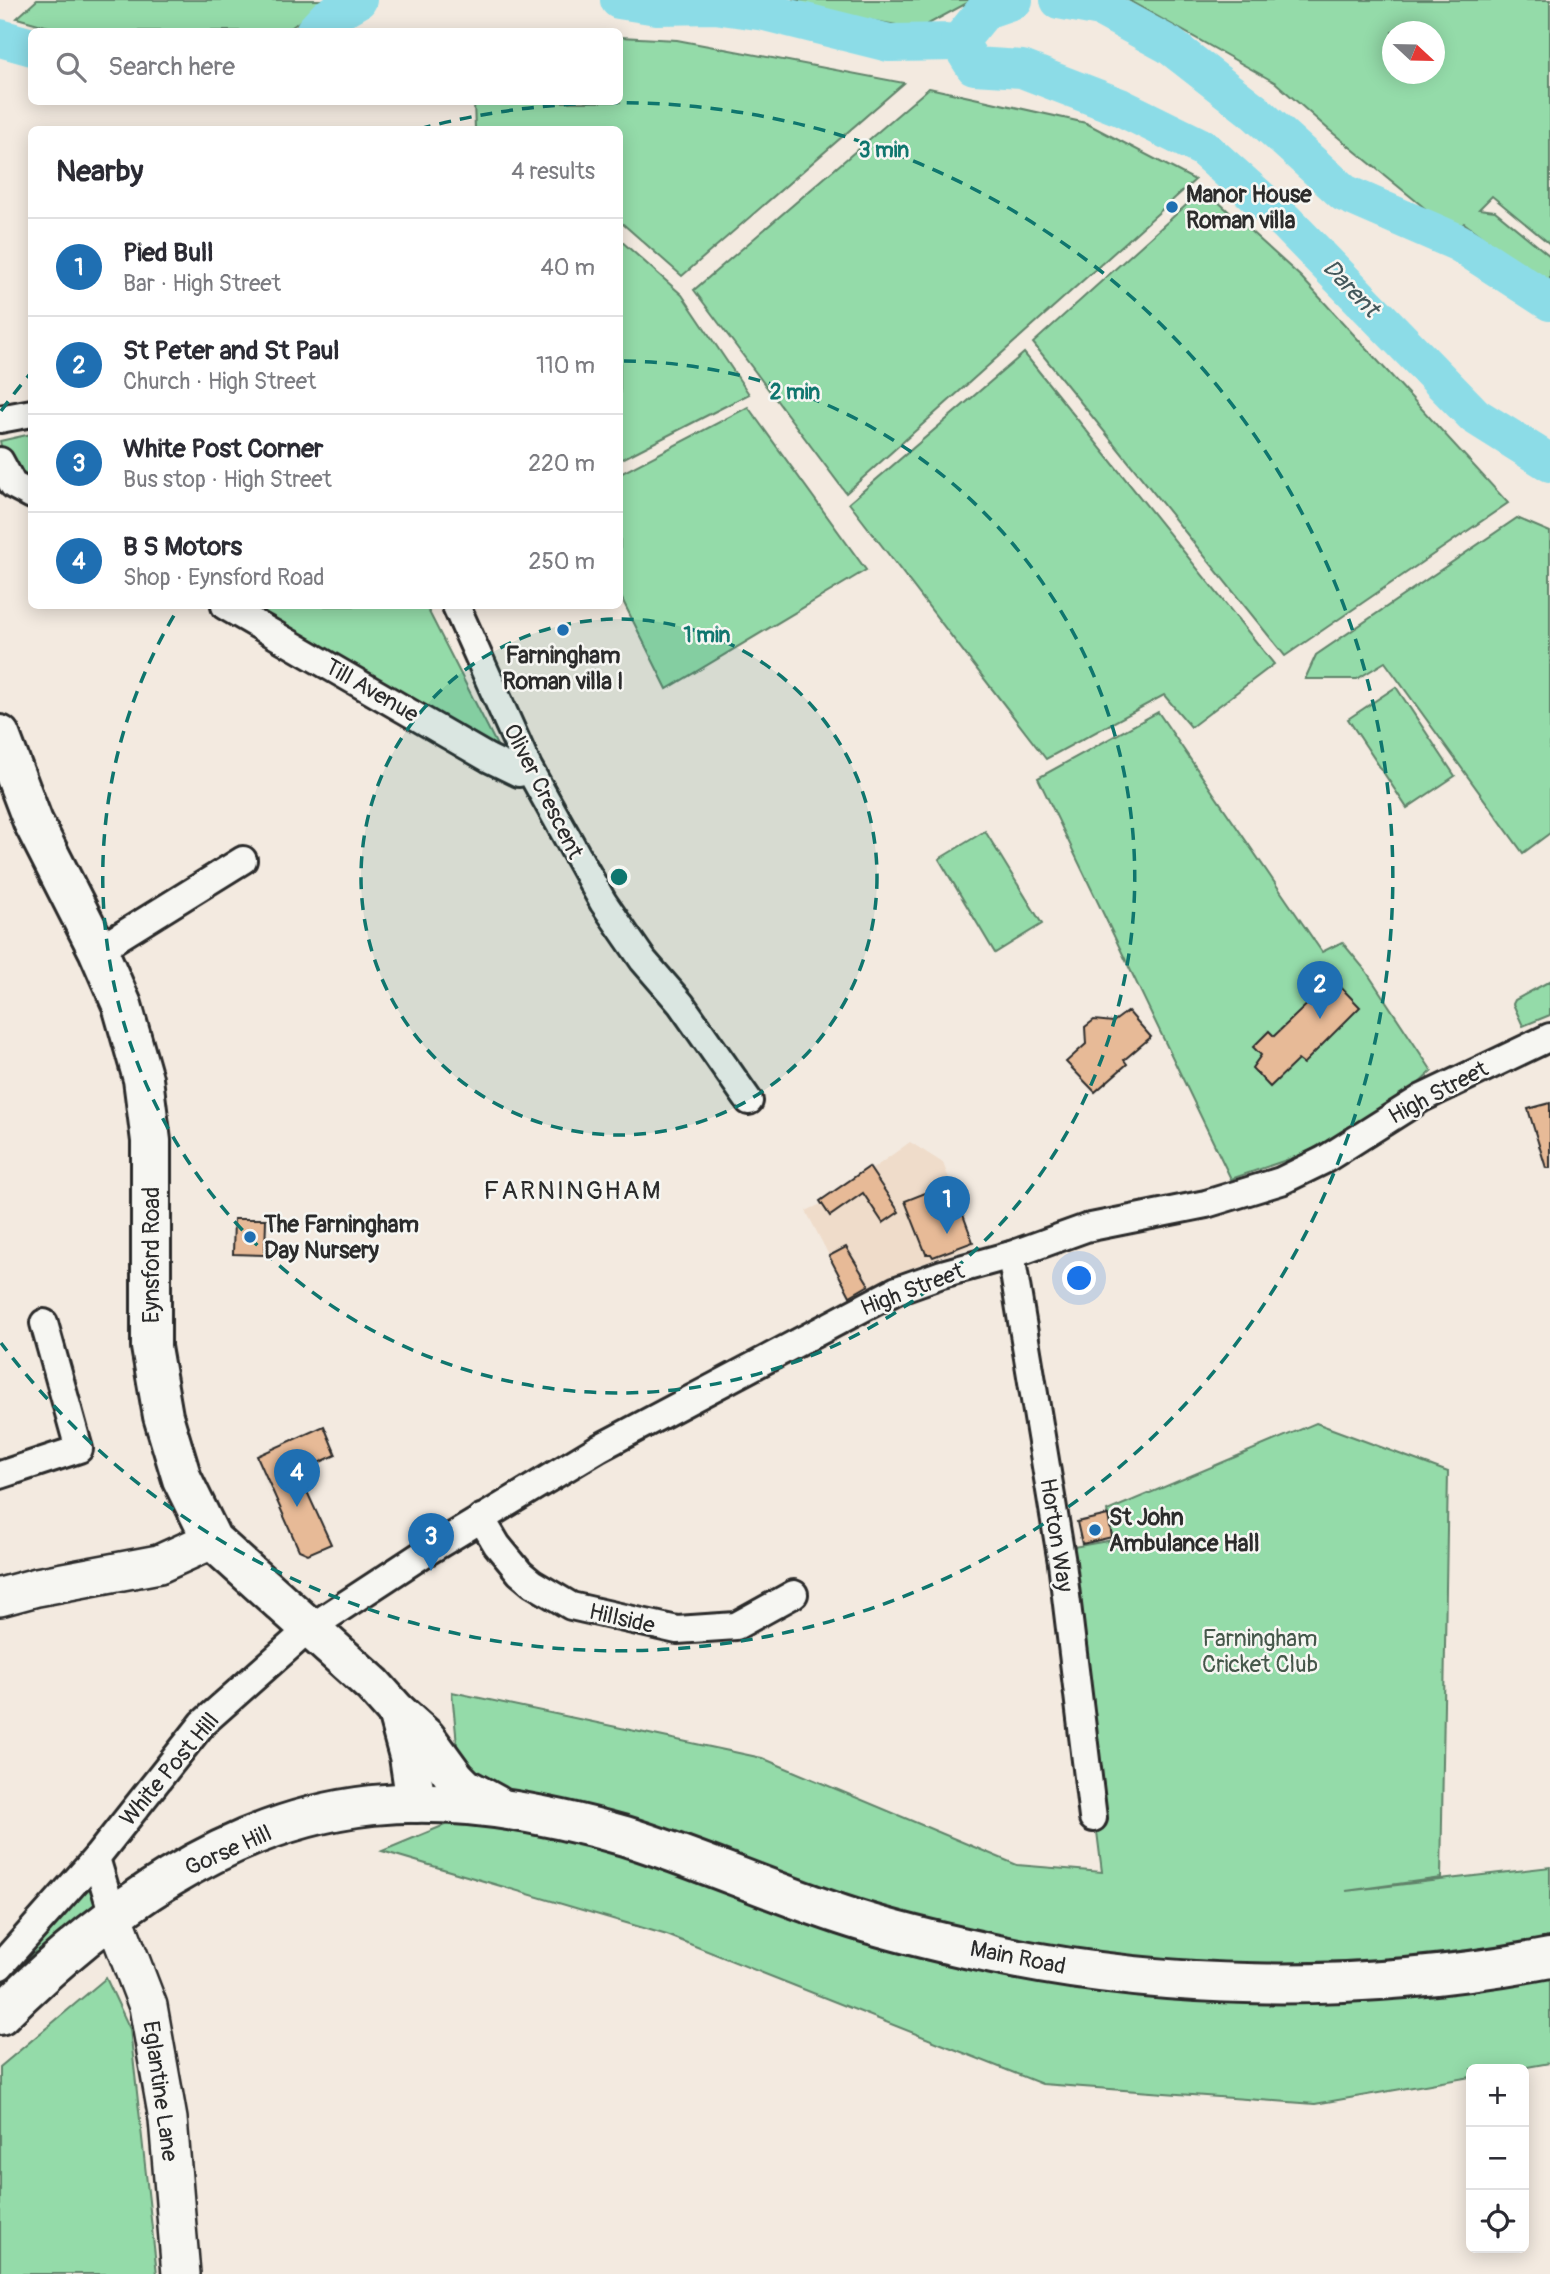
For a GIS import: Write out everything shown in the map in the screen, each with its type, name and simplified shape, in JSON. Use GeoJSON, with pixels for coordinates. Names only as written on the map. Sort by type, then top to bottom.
{"type":"FeatureCollection","features":[{"type":"Feature","properties":{"kind":"main road","name":"Eynsford Road"},"geometry":{"type":"LineString","coordinates":[[0,735],[33,822],[99,950],[122,1005],[143,1079],[151,1141],[151,1347],[163,1416],[182,1479],[212,1540],[373,1685],[397,1713],[426,1738],[465,1788],[504,1809]]}},
{"type":"Feature","properties":{"kind":"main road","name":"Eynsford Road"},"geometry":{"type":"LineString","coordinates":[[397,1713],[409,1756],[416,1803]]}},
{"type":"Feature","properties":{"kind":"main road","name":"Gorse Hill"},"geometry":{"type":"LineString","coordinates":[[0,2015],[74,1946],[144,1892],[186,1867],[267,1830],[350,1809],[416,1803],[504,1809]]}},
{"type":"Feature","properties":{"kind":"main road","name":"Main Road"},"geometry":{"type":"LineString","coordinates":[[504,1809],[623,1836],[843,1915],[898,1931],[1009,1958],[1066,1967],[1177,1980],[1291,1984],[1434,1975],[1550,1958]]}},
{"type":"Feature","properties":{"kind":"street"},"geometry":{"type":"LineString","coordinates":[[0,419],[28,414]]}},
{"type":"Feature","properties":{"kind":"street"},"geometry":{"type":"LineString","coordinates":[[0,461],[13,485],[28,493]]}},
{"type":"Feature","properties":{"kind":"street","name":"Till Avenue"},"geometry":{"type":"LineString","coordinates":[[230,609],[488,758],[519,773]]}},
{"type":"Feature","properties":{"kind":"street","name":"Oliver Crescent"},"geometry":{"type":"LineString","coordinates":[[457,609],[528,767],[603,902],[643,960],[681,1004],[749,1101]]}},
{"type":"Feature","properties":{"kind":"street"},"geometry":{"type":"LineString","coordinates":[[99,950],[243,860]]}},
{"type":"Feature","properties":{"kind":"street","name":"High Street"},"geometry":{"type":"LineString","coordinates":[[310,1628],[367,1589],[599,1448],[874,1301],[920,1281],[1011,1255],[1086,1228],[1206,1204],[1281,1181],[1324,1160],[1422,1098],[1550,1037]]}},
{"type":"Feature","properties":{"kind":"street","name":"Horton Way"},"geometry":{"type":"LineString","coordinates":[[1011,1255],[1062,1563],[1093,1818]]}},
{"type":"Feature","properties":{"kind":"street"},"geometry":{"type":"LineString","coordinates":[[0,1475],[79,1448],[44,1322]]}},
{"type":"Feature","properties":{"kind":"street","name":"Hillside"},"geometry":{"type":"LineString","coordinates":[[481,1518],[497,1545],[520,1573],[571,1606],[677,1630],[736,1626],[794,1594]]}},
{"type":"Feature","properties":{"kind":"street"},"geometry":{"type":"LineString","coordinates":[[0,1597],[37,1587],[159,1564],[212,1540]]}},
{"type":"Feature","properties":{"kind":"street","name":"White Post Hill"},"geometry":{"type":"LineString","coordinates":[[0,1966],[96,1858],[203,1723],[310,1628]]}},
{"type":"Feature","properties":{"kind":"street"},"geometry":{"type":"LineString","coordinates":[[96,1858],[113,1915]]}},
{"type":"Feature","properties":{"kind":"street","name":"Eglantine Lane"},"geometry":{"type":"LineString","coordinates":[[113,1915],[148,2006],[168,2119],[181,2274]]}},
{"type":"Feature","properties":{"kind":"shaded area"},"geometry":{"type":"Polygon","coordinates":[[[910,1142],[943,1163],[975,1246],[918,1265],[850,1296],[806,1211],[821,1204],[820,1201],[910,1142]]]}},
{"type":"Feature","properties":{"kind":"green space"},"geometry":{"type":"Polygon","coordinates":[[[37,0],[327,0],[291,28],[52,28],[17,18],[37,0]]]}},
{"type":"Feature","properties":{"kind":"green space"},"geometry":{"type":"Polygon","coordinates":[[[777,0],[970,0],[971,1],[919,29],[777,0]]]}},
{"type":"Feature","properties":{"kind":"green space"},"geometry":{"type":"Polygon","coordinates":[[[1128,0],[1550,0],[1550,244],[1492,196],[1479,209],[1495,211],[1550,256],[1550,289],[1464,223],[1454,232],[1276,83],[1128,0]]]}},
{"type":"Feature","properties":{"kind":"green space"},"geometry":{"type":"Polygon","coordinates":[[[623,37],[677,40],[904,83],[682,276],[623,224],[623,126],[475,126],[474,105],[623,105],[623,37]]]}},
{"type":"Feature","properties":{"kind":"green space"},"geometry":{"type":"Polygon","coordinates":[[[929,88],[1086,123],[1195,180],[846,493],[694,290],[929,88]]]}},
{"type":"Feature","properties":{"kind":"green space"},"geometry":{"type":"Polygon","coordinates":[[[1204,189],[1301,277],[1508,503],[1285,656],[1033,343],[1204,189]]]}},
{"type":"Feature","properties":{"kind":"green space"},"geometry":{"type":"Polygon","coordinates":[[[623,243],[682,295],[749,394],[623,458],[623,243]]]}},
{"type":"Feature","properties":{"kind":"green space"},"geometry":{"type":"Polygon","coordinates":[[[1024,353],[1274,664],[1191,727],[1164,695],[1046,759],[849,503],[1024,353]]]}},
{"type":"Feature","properties":{"kind":"green space"},"geometry":{"type":"Polygon","coordinates":[[[748,407],[866,570],[667,689],[623,601],[623,472],[748,407]]]}},
{"type":"Feature","properties":{"kind":"green space"},"geometry":{"type":"Polygon","coordinates":[[[28,435],[28,488],[5,464],[0,441],[28,435]]]}},
{"type":"Feature","properties":{"kind":"green space"},"geometry":{"type":"Polygon","coordinates":[[[1517,518],[1550,532],[1550,833],[1523,853],[1385,662],[1357,679],[1305,679],[1316,655],[1517,518]]]}},
{"type":"Feature","properties":{"kind":"green space"},"geometry":{"type":"Polygon","coordinates":[[[231,609],[428,609],[506,763],[231,609]]]}},
{"type":"Feature","properties":{"kind":"green space"},"geometry":{"type":"Polygon","coordinates":[[[1396,687],[1455,776],[1407,808],[1348,719],[1396,687]]]}},
{"type":"Feature","properties":{"kind":"green space"},"geometry":{"type":"Polygon","coordinates":[[[1158,712],[1322,952],[1342,942],[1366,971],[1432,1071],[1413,1089],[1304,1154],[1231,1179],[1038,778],[1158,712]]]}},
{"type":"Feature","properties":{"kind":"green space"},"geometry":{"type":"Polygon","coordinates":[[[985,831],[1042,924],[995,953],[939,859],[985,831]]]}},
{"type":"Feature","properties":{"kind":"green space"},"geometry":{"type":"Polygon","coordinates":[[[1550,981],[1550,1015],[1523,1026],[1513,1004],[1515,1000],[1550,981]]]}},
{"type":"Feature","properties":{"kind":"green space","name":"Farningham Cricket Club"},"geometry":{"type":"Polygon","coordinates":[[[1316,1423],[1448,1472],[1441,1878],[1346,1891],[1550,1867],[1550,2063],[1529,2067],[1529,2064],[1466,2064],[1466,2078],[1315,2104],[1042,2084],[667,1935],[382,1851],[464,1817],[452,1692],[762,1758],[1017,1865],[1102,1872],[1062,1549],[1113,1540],[1107,1511],[1316,1423]]]}},
{"type":"Feature","properties":{"kind":"green space"},"geometry":{"type":"Polygon","coordinates":[[[94,1859],[118,1907],[0,2013],[0,1968],[94,1859]]]}},
{"type":"Feature","properties":{"kind":"green space"},"geometry":{"type":"Polygon","coordinates":[[[106,1978],[130,2029],[157,2274],[0,2274],[0,2067],[106,1978]]]}},
{"type":"Feature","properties":{"kind":"building"},"geometry":{"type":"Polygon","coordinates":[[[1328,974],[1360,1007],[1303,1064],[1298,1060],[1270,1087],[1252,1068],[1261,1055],[1253,1047],[1269,1031],[1274,1036],[1316,996],[1311,990],[1328,974]]]}},
{"type":"Feature","properties":{"kind":"building"},"geometry":{"type":"Polygon","coordinates":[[[1128,1011],[1151,1037],[1124,1060],[1127,1064],[1095,1092],[1066,1062],[1086,1044],[1085,1027],[1094,1020],[1113,1022],[1128,1011]]]}},
{"type":"Feature","properties":{"kind":"building"},"geometry":{"type":"Polygon","coordinates":[[[1550,1103],[1550,1168],[1546,1168],[1528,1109],[1550,1103]]]}},
{"type":"Feature","properties":{"kind":"building"},"geometry":{"type":"Polygon","coordinates":[[[869,1167],[899,1212],[883,1223],[863,1193],[830,1216],[820,1201],[869,1167]]]}},
{"type":"Feature","properties":{"kind":"building"},"geometry":{"type":"Polygon","coordinates":[[[948,1184],[956,1205],[959,1204],[973,1242],[933,1257],[926,1254],[905,1201],[948,1184]]]}},
{"type":"Feature","properties":{"kind":"building","name":"The Farningham Day Nursery"},"geometry":{"type":"Polygon","coordinates":[[[234,1219],[266,1219],[265,1255],[233,1254],[234,1219]]]}},
{"type":"Feature","properties":{"kind":"building"},"geometry":{"type":"Polygon","coordinates":[[[846,1247],[869,1285],[850,1296],[829,1256],[846,1247]]]}},
{"type":"Feature","properties":{"kind":"building"},"geometry":{"type":"Polygon","coordinates":[[[324,1426],[336,1455],[298,1472],[331,1544],[308,1554],[299,1550],[257,1456],[324,1426]]]}},
{"type":"Feature","properties":{"kind":"building","name":"St John Ambulance Hall"},"geometry":{"type":"Polygon","coordinates":[[[1108,1515],[1112,1537],[1082,1544],[1077,1522],[1108,1515]]]}},
{"type":"Feature","properties":{"kind":"waterway","name":"Darent"},"geometry":{"type":"LineString","coordinates":[[318,28],[327,18],[358,0]]}},
{"type":"Feature","properties":{"kind":"waterway","name":"Darent"},"geometry":{"type":"LineString","coordinates":[[619,0],[657,6],[715,5],[765,12],[889,43],[959,42],[985,10],[1014,0]]}},
{"type":"Feature","properties":{"kind":"waterway","name":"Darent"},"geometry":{"type":"LineString","coordinates":[[1059,0],[1101,8],[1169,45],[1255,112],[1344,193],[1459,243],[1550,302]]}},
{"type":"Feature","properties":{"kind":"waterway","name":"Darent"},"geometry":{"type":"LineString","coordinates":[[0,38],[28,46]]}},
{"type":"Feature","properties":{"kind":"waterway","name":"Darent"},"geometry":{"type":"LineString","coordinates":[[959,42],[974,66],[1022,69],[1120,107],[1203,148],[1286,222],[1475,416],[1550,463]]}},
{"type":"Feature","properties":{"kind":"place","name":"Manor House Roman villa"},"geometry":{"type":"Point","coordinates":[1172,207]}},
{"type":"Feature","properties":{"kind":"place","name":"Farningham Roman villa I"},"geometry":{"type":"Point","coordinates":[563,630]}},
{"type":"Feature","properties":{"kind":"place","name":"St Peter and St Paul"},"geometry":{"type":"Point","coordinates":[1320,1019]}},
{"type":"Feature","properties":{"kind":"place","name":"Pied Bull"},"geometry":{"type":"Point","coordinates":[947,1234]}},
{"type":"Feature","properties":{"kind":"place","name":"The Farningham Day Nursery"},"geometry":{"type":"Point","coordinates":[250,1237]}},
{"type":"Feature","properties":{"kind":"place","name":"B S Motors"},"geometry":{"type":"Point","coordinates":[297,1507]}},
{"type":"Feature","properties":{"kind":"place","name":"St John Ambulance Hall"},"geometry":{"type":"Point","coordinates":[1095,1530]}},
{"type":"Feature","properties":{"kind":"place","name":"White Post Corner"},"geometry":{"type":"Point","coordinates":[431,1571]}},
{"type":"Feature","properties":{"kind":"district","name":"FARNINGHAM"},"geometry":{"type":"Point","coordinates":[573,1190]}}]}
